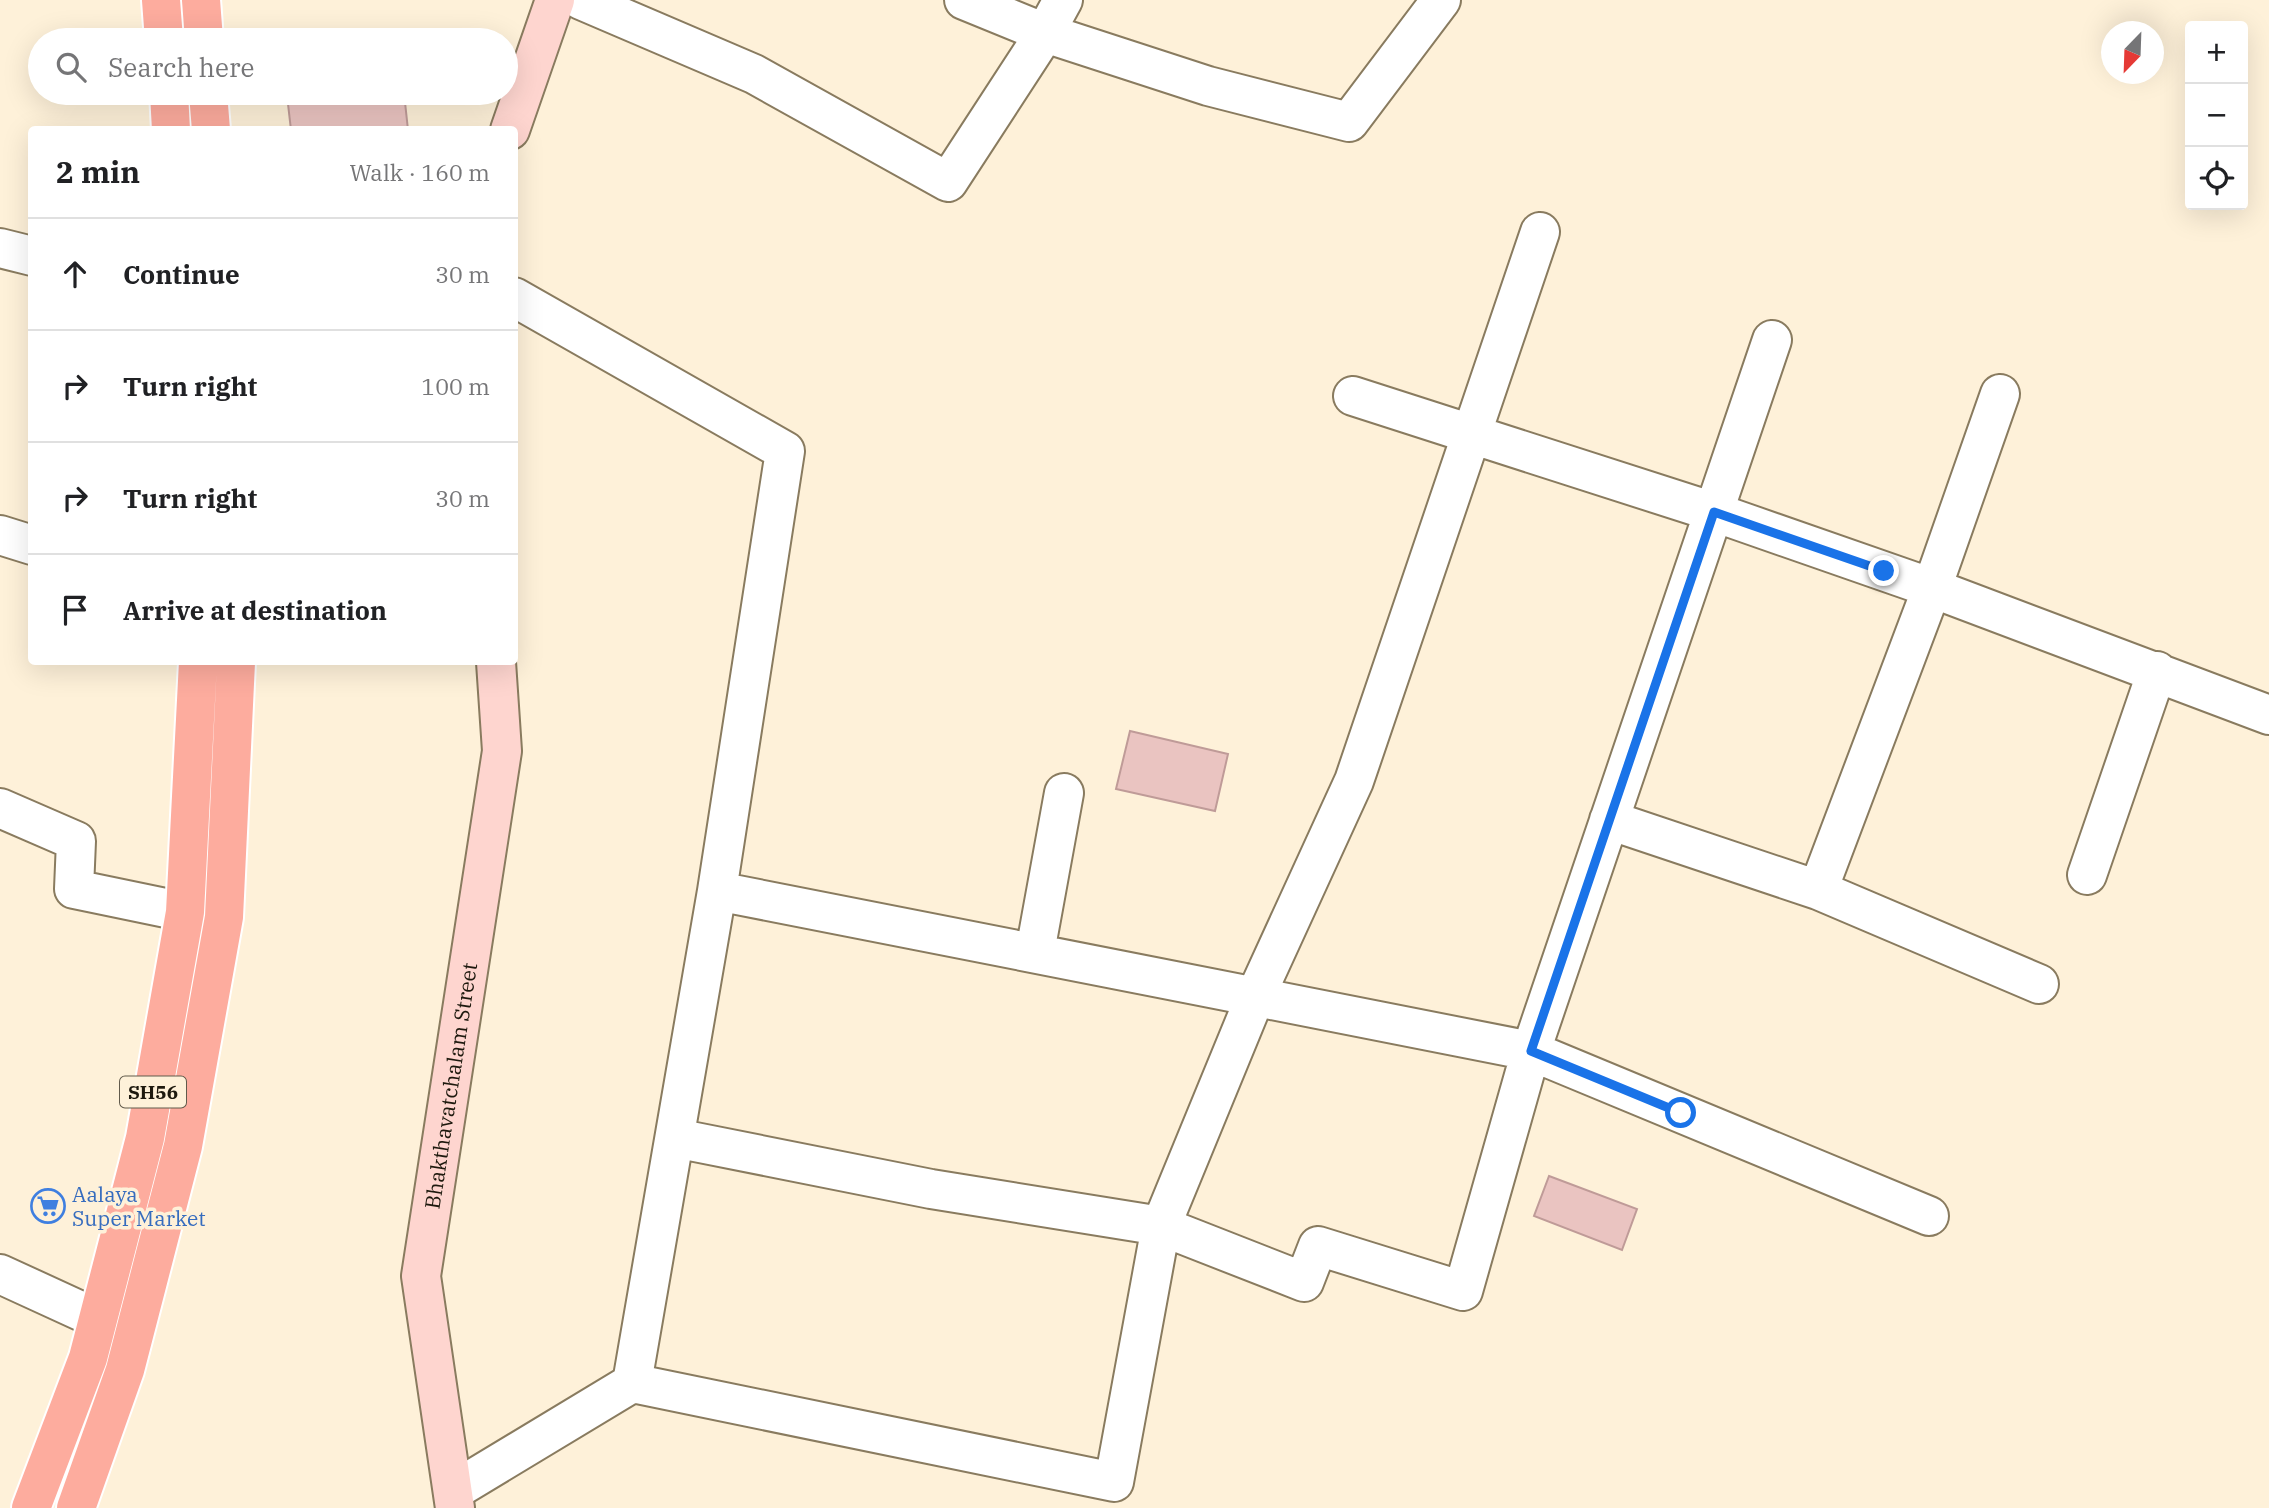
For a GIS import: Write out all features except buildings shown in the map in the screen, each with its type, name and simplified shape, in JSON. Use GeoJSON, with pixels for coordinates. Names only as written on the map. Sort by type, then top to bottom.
{"type":"FeatureCollection","features":[{"type":"Feature","properties":{"kind":"main road"},"geometry":{"type":"LineString","coordinates":[[161,0],[163,28]]}},
{"type":"Feature","properties":{"kind":"main road"},"geometry":{"type":"LineString","coordinates":[[201,0],[203,28]]}},
{"type":"Feature","properties":{"kind":"main road"},"geometry":{"type":"LineString","coordinates":[[170,105],[172,126]]}},
{"type":"Feature","properties":{"kind":"main road"},"geometry":{"type":"LineString","coordinates":[[209,105],[211,126]]}},
{"type":"Feature","properties":{"kind":"main road","name":"SH56"},"geometry":{"type":"LineString","coordinates":[[31,1508],[88,1358],[145,1138],[185,912],[198,665]]}},
{"type":"Feature","properties":{"kind":"main road","name":"SH56"},"geometry":{"type":"LineString","coordinates":[[76,1508],[125,1370],[183,1146],[224,917],[236,665]]}},
{"type":"Feature","properties":{"kind":"street"},"geometry":{"type":"LineString","coordinates":[[511,126],[555,0]]}},
{"type":"Feature","properties":{"kind":"street"},"geometry":{"type":"LineString","coordinates":[[582,0],[754,74],[948,182],[1045,33],[1063,0]]}},
{"type":"Feature","properties":{"kind":"street"},"geometry":{"type":"LineString","coordinates":[[964,0],[1045,33],[1208,86],[1349,122],[1441,0]]}},
{"type":"Feature","properties":{"kind":"street"},"geometry":{"type":"LineString","coordinates":[[454,1500],[632,1383],[1114,1482],[1161,1226],[1256,995],[1354,781],[1540,232]]}},
{"type":"Feature","properties":{"kind":"street"},"geometry":{"type":"LineString","coordinates":[[0,248],[28,255]]}},
{"type":"Feature","properties":{"kind":"street"},"geometry":{"type":"LineString","coordinates":[[518,299],[785,451],[717,891],[632,1383]]}},
{"type":"Feature","properties":{"kind":"street"},"geometry":{"type":"LineString","coordinates":[[675,1138],[931,1189],[1161,1226],[1304,1282],[1318,1246],[1463,1292],[1531,1051],[1772,340]]}},
{"type":"Feature","properties":{"kind":"street"},"geometry":{"type":"LineString","coordinates":[[1818,890],[1932,588],[2000,394]]}},
{"type":"Feature","properties":{"kind":"street"},"geometry":{"type":"LineString","coordinates":[[1353,396],[1714,512],[1932,588],[2269,715]]}},
{"type":"Feature","properties":{"kind":"street"},"geometry":{"type":"LineString","coordinates":[[0,535],[28,544]]}},
{"type":"Feature","properties":{"kind":"street","name":"Bhakthavatchalam Street"},"geometry":{"type":"LineString","coordinates":[[454,1500],[421,1276],[502,751],[496,665]]}},
{"type":"Feature","properties":{"kind":"street"},"geometry":{"type":"LineString","coordinates":[[2087,875],[2157,671]]}},
{"type":"Feature","properties":{"kind":"street"},"geometry":{"type":"LineString","coordinates":[[1034,952],[1064,793]]}},
{"type":"Feature","properties":{"kind":"street"},"geometry":{"type":"LineString","coordinates":[[0,808],[76,841],[74,889],[185,912]]}},
{"type":"Feature","properties":{"kind":"street"},"geometry":{"type":"LineString","coordinates":[[1609,820],[1818,890],[2039,984]]}},
{"type":"Feature","properties":{"kind":"street"},"geometry":{"type":"LineString","coordinates":[[717,891],[1531,1051],[1929,1216]]}},
{"type":"Feature","properties":{"kind":"street"},"geometry":{"type":"LineString","coordinates":[[0,1274],[98,1319]]}},
{"type":"Feature","properties":{"kind":"place","name":"Aalaya Super Market"},"geometry":{"type":"Point","coordinates":[48,1206]}},
{"type":"Feature","properties":{"kind":"route"},"geometry":{"type":"LineString","coordinates":[[1681,1113],[1531,1051],[1714,512],[1884,571]]}}]}
